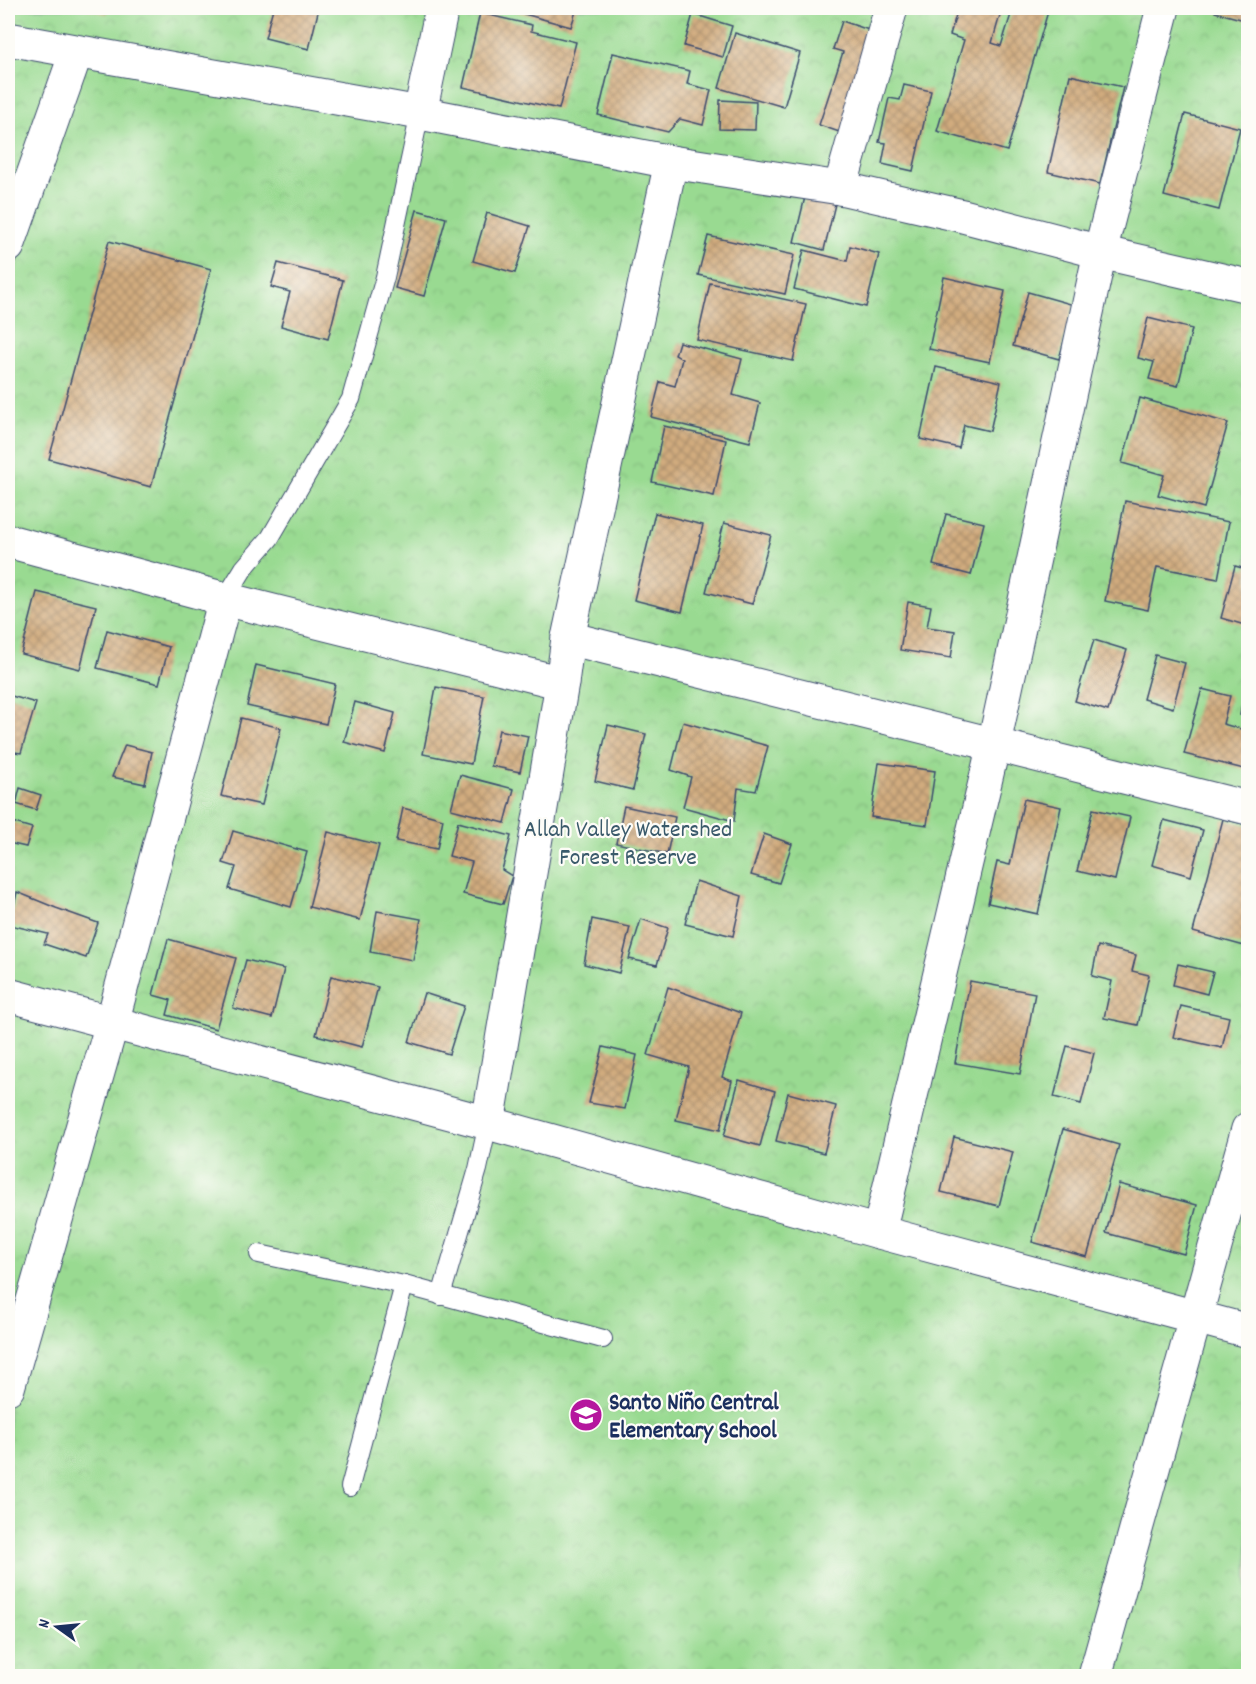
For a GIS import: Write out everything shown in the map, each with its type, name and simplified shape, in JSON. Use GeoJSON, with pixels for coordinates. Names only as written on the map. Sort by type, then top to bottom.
{"type":"FeatureCollection","features":[{"type":"Feature","properties":{"kind":"street"},"geometry":{"type":"LineString","coordinates":[[420,113],[442,8]]}},
{"type":"Feature","properties":{"kind":"street"},"geometry":{"type":"LineString","coordinates":[[840,188],[891,8]]}},
{"type":"Feature","properties":{"kind":"street"},"geometry":{"type":"LineString","coordinates":[[879,1232],[994,744],[1100,252],[1163,8]]}},
{"type":"Feature","properties":{"kind":"street"},"geometry":{"type":"LineString","coordinates":[[8,39],[420,113],[671,162],[840,188],[1248,286]]}},
{"type":"Feature","properties":{"kind":"street"},"geometry":{"type":"LineString","coordinates":[[8,246],[76,53]]}},
{"type":"Feature","properties":{"kind":"street"},"geometry":{"type":"LineString","coordinates":[[488,1123],[568,638],[671,162]]}},
{"type":"Feature","properties":{"kind":"street"},"geometry":{"type":"LineString","coordinates":[[8,541],[225,599],[562,683]]}},
{"type":"Feature","properties":{"kind":"street"},"geometry":{"type":"LineString","coordinates":[[8,1388],[112,1023],[225,599]]}},
{"type":"Feature","properties":{"kind":"street"},"geometry":{"type":"LineString","coordinates":[[568,638],[1248,808]]}},
{"type":"Feature","properties":{"kind":"street"},"geometry":{"type":"LineString","coordinates":[[8,995],[488,1123],[879,1232],[1248,1331]]}},
{"type":"Feature","properties":{"kind":"street"},"geometry":{"type":"LineString","coordinates":[[1095,1677],[1248,1129]]}},
{"type":"Feature","properties":{"kind":"lane"},"geometry":{"type":"LineString","coordinates":[[225,599],[244,568],[270,538],[351,399],[385,277],[420,113]]}},
{"type":"Feature","properties":{"kind":"lane"},"geometry":{"type":"LineString","coordinates":[[441,1296],[478,1169],[488,1123]]}},
{"type":"Feature","properties":{"kind":"lane"},"geometry":{"type":"LineString","coordinates":[[259,1254],[404,1285],[603,1339]]}},
{"type":"Feature","properties":{"kind":"lane"},"geometry":{"type":"LineString","coordinates":[[350,1487],[404,1285]]}},
{"type":"Feature","properties":{"kind":"green space","name":"Allah Valley Watershed Forest Reserve"},"geometry":{"type":"Polygon","coordinates":[[[8,8],[1248,8],[1248,1676],[8,1676],[8,8]]]}},
{"type":"Feature","properties":{"kind":"building"},"geometry":{"type":"Polygon","coordinates":[[[84,8],[109,8],[107,14],[84,8]]]}},
{"type":"Feature","properties":{"kind":"building"},"geometry":{"type":"Polygon","coordinates":[[[273,8],[319,8],[309,49],[265,38],[273,8]]]}},
{"type":"Feature","properties":{"kind":"building"},"geometry":{"type":"Polygon","coordinates":[[[503,8],[577,8],[571,27],[503,8]]]}},
{"type":"Feature","properties":{"kind":"building"},"geometry":{"type":"Polygon","coordinates":[[[958,8],[1002,8],[992,43],[1001,46],[1013,8],[1049,8],[1007,151],[937,131],[964,40],[950,35],[958,8]]]}},
{"type":"Feature","properties":{"kind":"building"},"geometry":{"type":"Polygon","coordinates":[[[1216,8],[1248,8],[1248,21],[1215,12],[1216,8]]]}},
{"type":"Feature","properties":{"kind":"building"},"geometry":{"type":"Polygon","coordinates":[[[480,13],[532,25],[531,31],[576,42],[559,109],[463,87],[480,13]]]}},
{"type":"Feature","properties":{"kind":"building"},"geometry":{"type":"Polygon","coordinates":[[[693,14],[732,26],[723,57],[684,46],[693,14]]]}},
{"type":"Feature","properties":{"kind":"building"},"geometry":{"type":"Polygon","coordinates":[[[842,21],[881,34],[848,135],[819,125],[843,52],[833,49],[842,21]]]}},
{"type":"Feature","properties":{"kind":"building"},"geometry":{"type":"Polygon","coordinates":[[[735,33],[800,53],[784,107],[719,88],[735,33]]]}},
{"type":"Feature","properties":{"kind":"building"},"geometry":{"type":"Polygon","coordinates":[[[613,53],[690,71],[687,84],[711,90],[703,125],[680,119],[668,132],[598,115],[613,53]]]}},
{"type":"Feature","properties":{"kind":"building"},"geometry":{"type":"Polygon","coordinates":[[[1070,75],[1123,87],[1100,184],[1048,172],[1070,75]]]}},
{"type":"Feature","properties":{"kind":"building"},"geometry":{"type":"Polygon","coordinates":[[[904,85],[931,91],[913,171],[882,164],[886,143],[879,142],[889,98],[900,100],[904,85]]]}},
{"type":"Feature","properties":{"kind":"building"},"geometry":{"type":"Polygon","coordinates":[[[720,100],[756,102],[755,130],[719,129],[720,100]]]}},
{"type":"Feature","properties":{"kind":"building"},"geometry":{"type":"Polygon","coordinates":[[[1185,114],[1240,128],[1219,210],[1164,196],[1185,114]]]}},
{"type":"Feature","properties":{"kind":"building"},"geometry":{"type":"Polygon","coordinates":[[[805,197],[835,204],[824,250],[794,242],[805,197]]]}},
{"type":"Feature","properties":{"kind":"building"},"geometry":{"type":"Polygon","coordinates":[[[417,210],[446,218],[424,296],[395,288],[417,210]]]}},
{"type":"Feature","properties":{"kind":"building"},"geometry":{"type":"Polygon","coordinates":[[[487,213],[530,226],[515,273],[473,261],[487,213]]]}},
{"type":"Feature","properties":{"kind":"building"},"geometry":{"type":"Polygon","coordinates":[[[708,236],[794,255],[785,294],[698,275],[708,236]]]}},
{"type":"Feature","properties":{"kind":"building"},"geometry":{"type":"Polygon","coordinates":[[[109,241],[211,269],[151,487],[49,459],[109,241]]]}},
{"type":"Feature","properties":{"kind":"building"},"geometry":{"type":"Polygon","coordinates":[[[850,246],[879,254],[866,307],[794,289],[804,250],[847,261],[850,246]]]}},
{"type":"Feature","properties":{"kind":"building"},"geometry":{"type":"Polygon","coordinates":[[[278,263],[343,280],[328,339],[281,326],[290,292],[271,287],[278,263]]]}},
{"type":"Feature","properties":{"kind":"building"},"geometry":{"type":"Polygon","coordinates":[[[944,277],[1005,291],[990,362],[929,349],[944,277]]]}},
{"type":"Feature","properties":{"kind":"building"},"geometry":{"type":"Polygon","coordinates":[[[710,283],[806,304],[793,361],[697,340],[710,283]]]}},
{"type":"Feature","properties":{"kind":"building"},"geometry":{"type":"Polygon","coordinates":[[[1028,292],[1074,305],[1059,359],[1013,346],[1028,292]]]}},
{"type":"Feature","properties":{"kind":"building"},"geometry":{"type":"Polygon","coordinates":[[[1148,318],[1192,329],[1178,386],[1149,379],[1154,362],[1138,358],[1148,318]]]}},
{"type":"Feature","properties":{"kind":"building"},"geometry":{"type":"Polygon","coordinates":[[[679,342],[742,359],[733,395],[760,403],[750,442],[651,417],[660,382],[675,386],[682,359],[675,355],[679,342]]]}},
{"type":"Feature","properties":{"kind":"building"},"geometry":{"type":"Polygon","coordinates":[[[936,367],[1001,382],[990,431],[964,425],[959,448],[920,439],[936,367]]]}},
{"type":"Feature","properties":{"kind":"building"},"geometry":{"type":"Polygon","coordinates":[[[1140,398],[1228,423],[1204,508],[1158,495],[1164,475],[1122,463],[1140,398]]]}},
{"type":"Feature","properties":{"kind":"building"},"geometry":{"type":"Polygon","coordinates":[[[664,426],[726,440],[714,496],[652,482],[664,426]]]}},
{"type":"Feature","properties":{"kind":"building"},"geometry":{"type":"Polygon","coordinates":[[[1125,501],[1229,522],[1218,579],[1157,567],[1148,610],[1105,601],[1125,501]]]}},
{"type":"Feature","properties":{"kind":"building"},"geometry":{"type":"Polygon","coordinates":[[[655,513],[703,525],[682,612],[634,600],[655,513]]]}},
{"type":"Feature","properties":{"kind":"building"},"geometry":{"type":"Polygon","coordinates":[[[946,514],[984,523],[971,575],[933,565],[946,514]]]}},
{"type":"Feature","properties":{"kind":"building"},"geometry":{"type":"Polygon","coordinates":[[[724,523],[771,535],[752,604],[706,592],[724,523]]]}},
{"type":"Feature","properties":{"kind":"building"},"geometry":{"type":"Polygon","coordinates":[[[1248,564],[1248,626],[1221,618],[1235,566],[1246,569],[1248,564]]]}},
{"type":"Feature","properties":{"kind":"building"},"geometry":{"type":"Polygon","coordinates":[[[37,592],[96,606],[80,669],[21,654],[37,592]]]}},
{"type":"Feature","properties":{"kind":"building"},"geometry":{"type":"Polygon","coordinates":[[[908,602],[931,606],[927,627],[955,631],[951,658],[900,650],[908,602]]]}},
{"type":"Feature","properties":{"kind":"building"},"geometry":{"type":"Polygon","coordinates":[[[107,630],[169,647],[159,684],[97,668],[107,630]]]}},
{"type":"Feature","properties":{"kind":"building"},"geometry":{"type":"Polygon","coordinates":[[[1094,640],[1127,650],[1108,711],[1075,701],[1094,640]]]}},
{"type":"Feature","properties":{"kind":"building"},"geometry":{"type":"Polygon","coordinates":[[[1155,655],[1185,663],[1173,708],[1143,699],[1155,655]]]}},
{"type":"Feature","properties":{"kind":"building"},"geometry":{"type":"Polygon","coordinates":[[[256,665],[335,684],[326,724],[247,706],[256,665]]]}},
{"type":"Feature","properties":{"kind":"building"},"geometry":{"type":"Polygon","coordinates":[[[1248,674],[1248,716],[1240,715],[1248,674]]]}},
{"type":"Feature","properties":{"kind":"building"},"geometry":{"type":"Polygon","coordinates":[[[436,687],[484,696],[471,764],[423,754],[436,687]]]}},
{"type":"Feature","properties":{"kind":"building"},"geometry":{"type":"Polygon","coordinates":[[[1202,689],[1230,696],[1223,724],[1248,731],[1248,770],[1184,754],[1202,689]]]}},
{"type":"Feature","properties":{"kind":"building"},"geometry":{"type":"Polygon","coordinates":[[[8,695],[36,703],[21,753],[8,751],[8,695]]]}},
{"type":"Feature","properties":{"kind":"building"},"geometry":{"type":"Polygon","coordinates":[[[355,702],[395,713],[385,753],[344,742],[355,702]]]}},
{"type":"Feature","properties":{"kind":"building"},"geometry":{"type":"Polygon","coordinates":[[[241,718],[281,728],[262,805],[221,796],[241,718]]]}},
{"type":"Feature","properties":{"kind":"building"},"geometry":{"type":"Polygon","coordinates":[[[683,722],[768,746],[756,791],[738,788],[734,821],[683,807],[691,777],[671,770],[683,722]]]}},
{"type":"Feature","properties":{"kind":"building"},"geometry":{"type":"Polygon","coordinates":[[[608,725],[646,734],[633,790],[595,781],[608,725]]]}},
{"type":"Feature","properties":{"kind":"building"},"geometry":{"type":"Polygon","coordinates":[[[499,730],[528,736],[520,772],[491,766],[499,730]]]}},
{"type":"Feature","properties":{"kind":"building"},"geometry":{"type":"Polygon","coordinates":[[[125,745],[152,752],[145,784],[112,777],[125,745]]]}},
{"type":"Feature","properties":{"kind":"building"},"geometry":{"type":"Polygon","coordinates":[[[879,763],[935,771],[927,825],[871,817],[879,763]]]}},
{"type":"Feature","properties":{"kind":"building"},"geometry":{"type":"Polygon","coordinates":[[[460,775],[514,789],[505,823],[451,809],[460,775]]]}},
{"type":"Feature","properties":{"kind":"building"},"geometry":{"type":"Polygon","coordinates":[[[20,788],[41,795],[36,810],[16,804],[20,788]]]}},
{"type":"Feature","properties":{"kind":"building"},"geometry":{"type":"Polygon","coordinates":[[[1024,799],[1061,807],[1038,914],[988,903],[997,862],[1010,865],[1024,799]]]}},
{"type":"Feature","properties":{"kind":"building"},"geometry":{"type":"Polygon","coordinates":[[[624,806],[675,817],[667,854],[616,843],[624,806]]]}},
{"type":"Feature","properties":{"kind":"building"},"geometry":{"type":"Polygon","coordinates":[[[403,808],[443,819],[437,849],[396,841],[403,808]]]}},
{"type":"Feature","properties":{"kind":"building"},"geometry":{"type":"Polygon","coordinates":[[[1093,809],[1130,817],[1115,880],[1077,871],[1093,809]]]}},
{"type":"Feature","properties":{"kind":"building"},"geometry":{"type":"Polygon","coordinates":[[[1223,819],[1248,825],[1248,947],[1193,932],[1223,819]]]}},
{"type":"Feature","properties":{"kind":"building"},"geometry":{"type":"Polygon","coordinates":[[[1164,820],[1203,830],[1191,876],[1152,865],[1164,820]]]}},
{"type":"Feature","properties":{"kind":"building"},"geometry":{"type":"Polygon","coordinates":[[[8,821],[32,828],[26,847],[8,843],[8,821]]]}},
{"type":"Feature","properties":{"kind":"building"},"geometry":{"type":"Polygon","coordinates":[[[458,822],[511,836],[502,870],[512,876],[503,904],[463,894],[472,862],[449,856],[458,822]]]}},
{"type":"Feature","properties":{"kind":"building"},"geometry":{"type":"Polygon","coordinates":[[[233,831],[307,852],[291,907],[229,889],[236,867],[223,863],[233,831]]]}},
{"type":"Feature","properties":{"kind":"building"},"geometry":{"type":"Polygon","coordinates":[[[328,832],[379,845],[360,920],[309,907],[328,832]]]}},
{"type":"Feature","properties":{"kind":"building"},"geometry":{"type":"Polygon","coordinates":[[[764,834],[792,844],[779,883],[751,875],[764,834]]]}},
{"type":"Feature","properties":{"kind":"building"},"geometry":{"type":"Polygon","coordinates":[[[696,881],[742,896],[733,936],[685,924],[696,881]]]}},
{"type":"Feature","properties":{"kind":"building"},"geometry":{"type":"Polygon","coordinates":[[[17,892],[98,923],[86,958],[44,944],[48,934],[10,925],[17,892]]]}},
{"type":"Feature","properties":{"kind":"building"},"geometry":{"type":"Polygon","coordinates":[[[377,911],[421,919],[413,960],[370,952],[377,911]]]}},
{"type":"Feature","properties":{"kind":"building"},"geometry":{"type":"Polygon","coordinates":[[[592,919],[630,927],[619,973],[584,964],[592,919]]]}},
{"type":"Feature","properties":{"kind":"building"},"geometry":{"type":"Polygon","coordinates":[[[641,919],[668,928],[657,965],[629,959],[641,919]]]}},
{"type":"Feature","properties":{"kind":"building"},"geometry":{"type":"Polygon","coordinates":[[[168,939],[236,958],[216,1029],[167,1015],[171,1000],[153,995],[168,939]]]}},
{"type":"Feature","properties":{"kind":"building"},"geometry":{"type":"Polygon","coordinates":[[[1098,946],[1136,955],[1132,971],[1149,975],[1138,1025],[1104,1018],[1112,981],[1092,976],[1098,946]]]}},
{"type":"Feature","properties":{"kind":"building"},"geometry":{"type":"Polygon","coordinates":[[[246,960],[284,969],[272,1018],[233,1008],[246,960]]]}},
{"type":"Feature","properties":{"kind":"building"},"geometry":{"type":"Polygon","coordinates":[[[1178,964],[1213,972],[1207,994],[1173,985],[1178,964]]]}},
{"type":"Feature","properties":{"kind":"building"},"geometry":{"type":"Polygon","coordinates":[[[1248,964],[1248,990],[1243,989],[1248,964]]]}},
{"type":"Feature","properties":{"kind":"building"},"geometry":{"type":"Polygon","coordinates":[[[331,976],[378,987],[362,1047],[316,1035],[331,976]]]}},
{"type":"Feature","properties":{"kind":"building"},"geometry":{"type":"Polygon","coordinates":[[[970,981],[1035,993],[1020,1074],[955,1063],[970,981]]]}},
{"type":"Feature","properties":{"kind":"building"},"geometry":{"type":"Polygon","coordinates":[[[668,987],[741,1013],[722,1077],[732,1081],[720,1130],[676,1120],[689,1067],[648,1055],[668,987]]]}},
{"type":"Feature","properties":{"kind":"building"},"geometry":{"type":"Polygon","coordinates":[[[424,993],[464,1006],[449,1054],[409,1042],[424,993]]]}},
{"type":"Feature","properties":{"kind":"building"},"geometry":{"type":"Polygon","coordinates":[[[1181,1006],[1229,1017],[1222,1048],[1173,1037],[1181,1006]]]}},
{"type":"Feature","properties":{"kind":"building"},"geometry":{"type":"Polygon","coordinates":[[[1067,1046],[1094,1053],[1081,1104],[1054,1097],[1067,1046]]]}},
{"type":"Feature","properties":{"kind":"building"},"geometry":{"type":"Polygon","coordinates":[[[603,1047],[637,1055],[625,1109],[589,1103],[603,1047]]]}},
{"type":"Feature","properties":{"kind":"building"},"geometry":{"type":"Polygon","coordinates":[[[739,1080],[775,1091],[760,1146],[724,1136],[739,1080]]]}},
{"type":"Feature","properties":{"kind":"building"},"geometry":{"type":"Polygon","coordinates":[[[788,1093],[836,1106],[824,1153],[776,1141],[788,1093]]]}},
{"type":"Feature","properties":{"kind":"building"},"geometry":{"type":"Polygon","coordinates":[[[1063,1129],[1119,1145],[1087,1257],[1032,1242],[1063,1129]]]}},
{"type":"Feature","properties":{"kind":"building"},"geometry":{"type":"Polygon","coordinates":[[[954,1137],[1013,1152],[999,1206],[941,1192],[954,1137]]]}},
{"type":"Feature","properties":{"kind":"building"},"geometry":{"type":"Polygon","coordinates":[[[1119,1184],[1197,1205],[1184,1254],[1106,1233],[1119,1184]]]}},
{"type":"Feature","properties":{"kind":"place","name":"Santo Niño Central Elementary School"},"geometry":{"type":"Point","coordinates":[586,1415]}}]}
